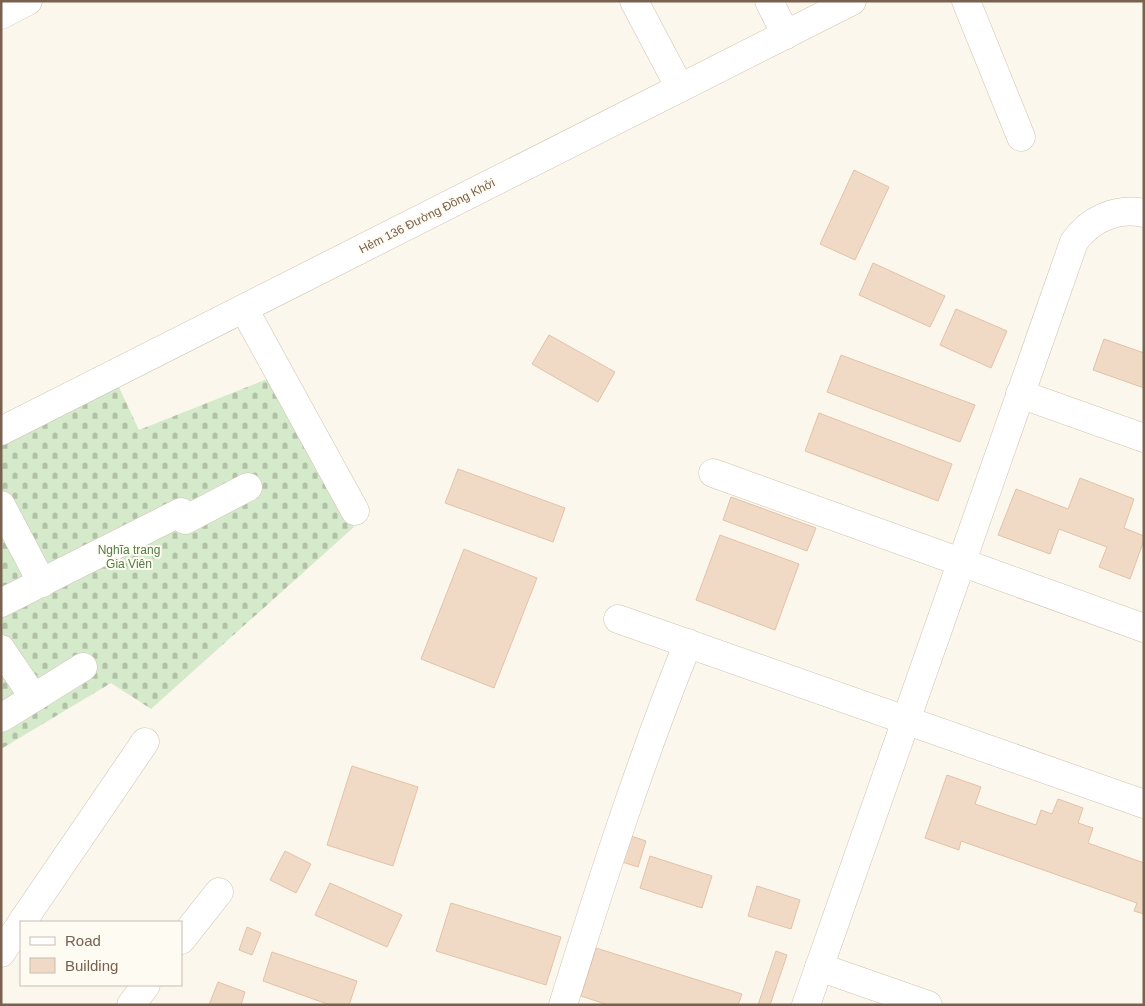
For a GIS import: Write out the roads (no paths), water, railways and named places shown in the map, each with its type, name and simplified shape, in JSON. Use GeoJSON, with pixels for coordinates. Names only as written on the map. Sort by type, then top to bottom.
{"type":"FeatureCollection","features":[{"type":"Feature","properties":{"kind":"street"},"geometry":{"type":"LineString","coordinates":[[1,15],[28,1]]}},
{"type":"Feature","properties":{"kind":"street"},"geometry":{"type":"LineString","coordinates":[[634,1],[680,88]]}},
{"type":"Feature","properties":{"kind":"street"},"geometry":{"type":"LineString","coordinates":[[769,1],[786,35]]}},
{"type":"Feature","properties":{"kind":"street","name":"Hẻm 136 Đường Đồng Khởi"},"geometry":{"type":"LineString","coordinates":[[1,430],[852,1]]}},
{"type":"Feature","properties":{"kind":"street"},"geometry":{"type":"LineString","coordinates":[[966,1],[1021,137]]}},
{"type":"Feature","properties":{"kind":"street"},"geometry":{"type":"LineString","coordinates":[[806,1005],[1074,242],[1090,224],[1112,214],[1125,212],[1144,213]]}},
{"type":"Feature","properties":{"kind":"street"},"geometry":{"type":"LineString","coordinates":[[244,309],[355,510]]}},
{"type":"Feature","properties":{"kind":"street"},"geometry":{"type":"LineString","coordinates":[[1020,394],[1144,438]]}},
{"type":"Feature","properties":{"kind":"street"},"geometry":{"type":"LineString","coordinates":[[713,473],[1144,628]]}},
{"type":"Feature","properties":{"kind":"street"},"geometry":{"type":"LineString","coordinates":[[1,603],[181,512],[185,520],[248,487]]}},
{"type":"Feature","properties":{"kind":"street"},"geometry":{"type":"LineString","coordinates":[[1,505],[42,583]]}},
{"type":"Feature","properties":{"kind":"street"},"geometry":{"type":"LineString","coordinates":[[618,619],[1144,804]]}},
{"type":"Feature","properties":{"kind":"street"},"geometry":{"type":"LineString","coordinates":[[563,1005],[623,816],[664,702],[688,643]]}},
{"type":"Feature","properties":{"kind":"street"},"geometry":{"type":"LineString","coordinates":[[1,649],[34,698]]}},
{"type":"Feature","properties":{"kind":"street"},"geometry":{"type":"LineString","coordinates":[[1,718],[83,667]]}},
{"type":"Feature","properties":{"kind":"street"},"geometry":{"type":"LineString","coordinates":[[23,921],[146,742]]}},
{"type":"Feature","properties":{"kind":"street"},"geometry":{"type":"LineString","coordinates":[[182,939],[219,892]]}},
{"type":"Feature","properties":{"kind":"street"},"geometry":{"type":"LineString","coordinates":[[1,953],[20,926]]}},
{"type":"Feature","properties":{"kind":"street"},"geometry":{"type":"LineString","coordinates":[[820,967],[928,1005]]}},
{"type":"Feature","properties":{"kind":"street"},"geometry":{"type":"LineString","coordinates":[[131,1005],[145,986]]}},
{"type":"Feature","properties":{"kind":"park label","name":"Nghĩa trang Gia Viên"},"geometry":{"type":"Point","coordinates":[129,557]}}]}
